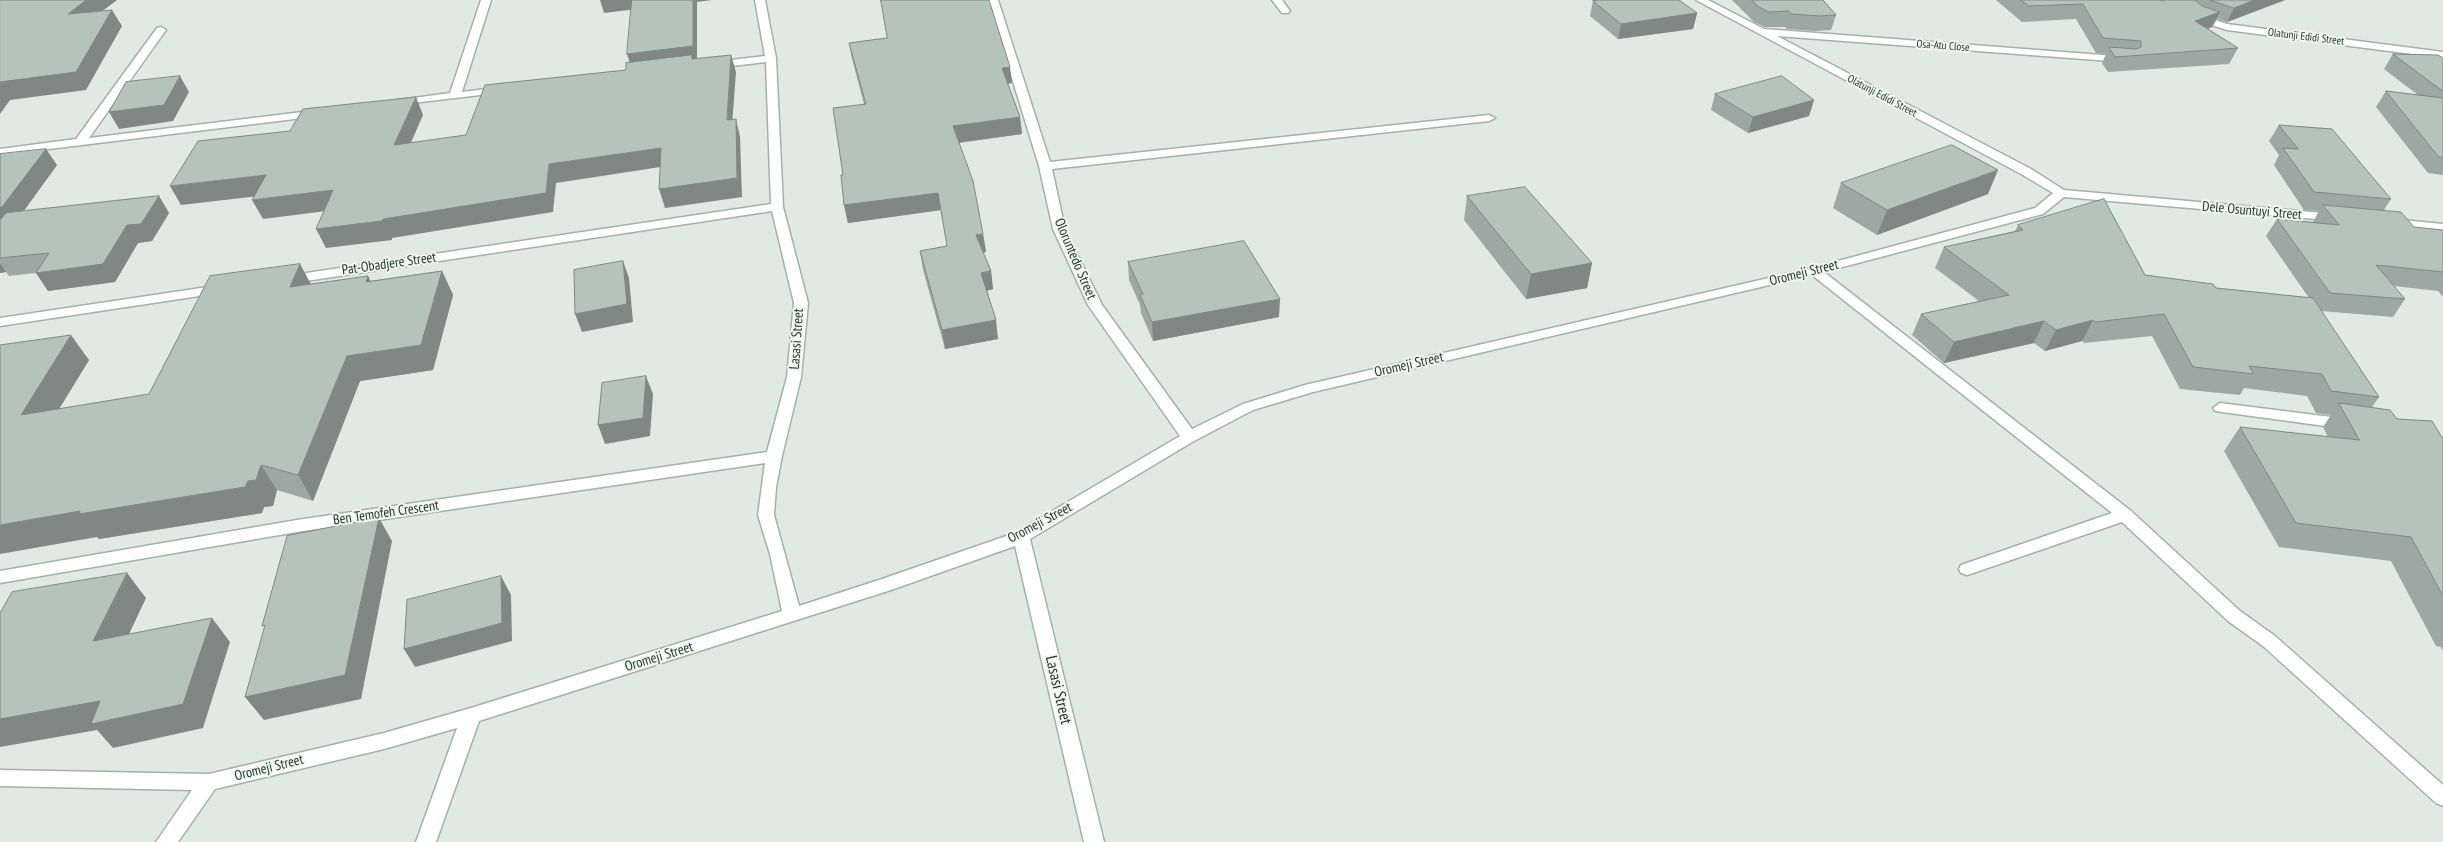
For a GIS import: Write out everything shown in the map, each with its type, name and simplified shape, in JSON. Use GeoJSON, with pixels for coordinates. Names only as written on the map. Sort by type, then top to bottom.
{"type":"FeatureCollection","features":[{"type":"Feature","properties":{"kind":"street"},"geometry":{"type":"LineString","coordinates":[[455,96],[486,0]]}},
{"type":"Feature","properties":{"kind":"street","name":"Lasasi Street"},"geometry":{"type":"LineString","coordinates":[[760,0],[771,58],[777,207],[801,303],[794,377],[774,456],[768,487],[766,515],[778,554],[792,616]]}},
{"type":"Feature","properties":{"kind":"street","name":"Oloruntedo Street"},"geometry":{"type":"LineString","coordinates":[[993,0],[1045,166],[1059,229],[1095,305],[1189,437]]}},
{"type":"Feature","properties":{"kind":"street"},"geometry":{"type":"LineString","coordinates":[[1277,0],[1285,11]]}},
{"type":"Feature","properties":{"kind":"street","name":"Olatunji Edidi Street"},"geometry":{"type":"LineString","coordinates":[[1701,0],[2027,172],[2061,194]]}},
{"type":"Feature","properties":{"kind":"street","name":"Olatunji Edidi Street"},"geometry":{"type":"LineString","coordinates":[[2177,0],[2187,12],[2204,22],[2227,27],[2443,55]]}},
{"type":"Feature","properties":{"kind":"street"},"geometry":{"type":"LineString","coordinates":[[79,143],[161,30]]}},
{"type":"Feature","properties":{"kind":"street","name":"Osa-Atu Close"},"geometry":{"type":"LineString","coordinates":[[1759,32],[2128,60]]}},
{"type":"Feature","properties":{"kind":"street"},"geometry":{"type":"LineString","coordinates":[[702,66],[771,58]]}},
{"type":"Feature","properties":{"kind":"street"},"geometry":{"type":"LineString","coordinates":[[386,104],[514,89]]}},
{"type":"Feature","properties":{"kind":"street"},"geometry":{"type":"LineString","coordinates":[[0,152],[326,112]]}},
{"type":"Feature","properties":{"kind":"street"},"geometry":{"type":"LineString","coordinates":[[1045,166],[1489,118]]}},
{"type":"Feature","properties":{"kind":"street","name":"Dele Osuntuyi Street"},"geometry":{"type":"LineString","coordinates":[[2061,194],[2347,220]]}},
{"type":"Feature","properties":{"kind":"street","name":"Oromeji Street"},"geometry":{"type":"LineString","coordinates":[[0,778],[209,782],[384,741],[471,716],[792,616],[1022,537],[1189,437],[1248,408],[1310,388],[1814,271],[2038,211],[2061,194]]}},
{"type":"Feature","properties":{"kind":"street","name":"Pat-Obadjere Street"},"geometry":{"type":"LineString","coordinates":[[276,281],[777,207]]}},
{"type":"Feature","properties":{"kind":"street"},"geometry":{"type":"LineString","coordinates":[[2376,222],[2443,228]]}},
{"type":"Feature","properties":{"kind":"street"},"geometry":{"type":"LineString","coordinates":[[1814,271],[2125,515],[2234,616],[2269,641],[2439,789]]}},
{"type":"Feature","properties":{"kind":"street"},"geometry":{"type":"LineString","coordinates":[[0,322],[236,287]]}},
{"type":"Feature","properties":{"kind":"street"},"geometry":{"type":"LineString","coordinates":[[2220,408],[2366,426]]}},
{"type":"Feature","properties":{"kind":"street","name":"Ben Temofeh Crescent"},"geometry":{"type":"LineString","coordinates":[[0,577],[297,526],[774,456]]}},
{"type":"Feature","properties":{"kind":"street"},"geometry":{"type":"LineString","coordinates":[[1967,569],[2125,515]]}},
{"type":"Feature","properties":{"kind":"street","name":"Lasasi Street"},"geometry":{"type":"LineString","coordinates":[[1022,537],[1094,842]]}},
{"type":"Feature","properties":{"kind":"street"},"geometry":{"type":"LineString","coordinates":[[426,842],[471,716]]}},
{"type":"Feature","properties":{"kind":"street"},"geometry":{"type":"LineString","coordinates":[[166,842],[209,782]]}},
{"type":"Feature","properties":{"kind":"building"},"geometry":{"type":"Polygon","coordinates":[[[0,0],[86,0],[68,14],[112,10],[76,72],[0,82],[0,0]]]}},
{"type":"Feature","properties":{"kind":"building"},"geometry":{"type":"Polygon","coordinates":[[[632,0],[693,0],[693,46],[627,54],[632,0]]]}},
{"type":"Feature","properties":{"kind":"building"},"geometry":{"type":"Polygon","coordinates":[[[881,0],[989,0],[1010,67],[1002,68],[1020,117],[953,126],[973,181],[983,234],[976,235],[991,271],[981,273],[996,320],[942,330],[920,251],[947,246],[938,193],[844,205],[841,175],[843,175],[833,108],[866,104],[849,43],[887,38],[881,0]]]}},
{"type":"Feature","properties":{"kind":"building"},"geometry":{"type":"Polygon","coordinates":[[[1679,0],[1697,13],[1621,24],[1593,1],[1679,0]]]}},
{"type":"Feature","properties":{"kind":"building"},"geometry":{"type":"Polygon","coordinates":[[[1752,0],[1823,0],[1836,15],[1792,14],[1789,11],[1769,12],[1759,7],[1752,0]]]}},
{"type":"Feature","properties":{"kind":"building"},"geometry":{"type":"Polygon","coordinates":[[[2021,0],[2195,0],[2202,6],[2220,12],[2195,21],[2238,48],[2115,57],[2109,47],[2136,49],[2141,47],[2141,41],[2103,38],[2083,4],[2029,6],[2021,0]]]}},
{"type":"Feature","properties":{"kind":"building"},"geometry":{"type":"Polygon","coordinates":[[[2210,0],[2255,0],[2234,8],[2210,0]]]}},
{"type":"Feature","properties":{"kind":"building"},"geometry":{"type":"Polygon","coordinates":[[[2393,54],[2438,55],[2443,58],[2443,91],[2393,54]]]}},
{"type":"Feature","properties":{"kind":"building"},"geometry":{"type":"Polygon","coordinates":[[[692,55],[692,59],[731,55],[727,120],[736,119],[737,178],[659,189],[661,148],[549,164],[546,193],[383,219],[382,221],[316,229],[333,190],[252,200],[266,175],[170,186],[198,141],[290,131],[303,109],[416,97],[394,145],[466,135],[485,85],[626,70],[626,63],[692,55]]]}},
{"type":"Feature","properties":{"kind":"building"},"geometry":{"type":"Polygon","coordinates":[[[180,76],[164,105],[109,112],[126,82],[180,76]]]}},
{"type":"Feature","properties":{"kind":"building"},"geometry":{"type":"Polygon","coordinates":[[[1782,76],[1814,100],[1753,117],[1715,94],[1782,76]]]}},
{"type":"Feature","properties":{"kind":"building"},"geometry":{"type":"Polygon","coordinates":[[[2386,91],[2443,98],[2443,157],[2439,157],[2386,91]]]}},
{"type":"Feature","properties":{"kind":"building"},"geometry":{"type":"Polygon","coordinates":[[[2279,125],[2332,129],[2391,199],[2314,192],[2283,148],[2298,149],[2279,125]]]}},
{"type":"Feature","properties":{"kind":"building"},"geometry":{"type":"Polygon","coordinates":[[[1952,145],[1998,170],[1887,210],[1841,183],[1952,145]]]}},
{"type":"Feature","properties":{"kind":"building"},"geometry":{"type":"Polygon","coordinates":[[[46,149],[2,207],[0,207],[0,154],[46,149]]]}},
{"type":"Feature","properties":{"kind":"building"},"geometry":{"type":"Polygon","coordinates":[[[1525,187],[1592,263],[1531,274],[1467,196],[1525,187]]]}},
{"type":"Feature","properties":{"kind":"building"},"geometry":{"type":"Polygon","coordinates":[[[159,196],[141,224],[127,225],[103,264],[36,273],[49,253],[0,258],[0,220],[6,213],[159,196]]]}},
{"type":"Feature","properties":{"kind":"building"},"geometry":{"type":"Polygon","coordinates":[[[2104,199],[2145,275],[2213,284],[2216,288],[2313,298],[2379,397],[2331,391],[2322,374],[2249,366],[2254,374],[2193,367],[2164,314],[2095,322],[2093,320],[2056,330],[2044,321],[1954,342],[1921,314],[2009,295],[1944,247],[2023,230],[2018,225],[2104,199]]]}},
{"type":"Feature","properties":{"kind":"building"},"geometry":{"type":"Polygon","coordinates":[[[2323,205],[2401,212],[2414,227],[2443,230],[2443,272],[2376,265],[2405,299],[2330,293],[2277,219],[2339,225],[2323,205]]]}},
{"type":"Feature","properties":{"kind":"building"},"geometry":{"type":"Polygon","coordinates":[[[1244,241],[1280,299],[1152,322],[1140,295],[1143,294],[1128,262],[1244,241]]]}},
{"type":"Feature","properties":{"kind":"building"},"geometry":{"type":"Polygon","coordinates":[[[623,261],[627,304],[575,314],[574,270],[623,261]]]}},
{"type":"Feature","properties":{"kind":"building"},"geometry":{"type":"Polygon","coordinates":[[[300,264],[290,287],[368,276],[366,282],[442,271],[421,345],[347,356],[298,475],[261,465],[256,480],[248,481],[245,487],[79,514],[80,511],[0,525],[0,345],[71,335],[21,415],[149,394],[210,276],[300,264]]]}},
{"type":"Feature","properties":{"kind":"building"},"geometry":{"type":"Polygon","coordinates":[[[646,376],[643,418],[598,425],[602,383],[646,376]]]}},
{"type":"Feature","properties":{"kind":"building"},"geometry":{"type":"Polygon","coordinates":[[[2339,403],[2390,410],[2397,419],[2432,421],[2443,439],[2443,596],[2411,537],[2296,523],[2240,427],[2359,440],[2339,403]]]}},
{"type":"Feature","properties":{"kind":"building"},"geometry":{"type":"Polygon","coordinates":[[[379,518],[345,675],[245,697],[287,536],[379,518]]]}},
{"type":"Feature","properties":{"kind":"building"},"geometry":{"type":"Polygon","coordinates":[[[127,573],[93,641],[212,618],[183,704],[91,724],[100,701],[0,719],[0,613],[12,592],[127,573]]]}},
{"type":"Feature","properties":{"kind":"building"},"geometry":{"type":"Polygon","coordinates":[[[501,576],[502,623],[404,649],[407,600],[501,576]]]}}]}
